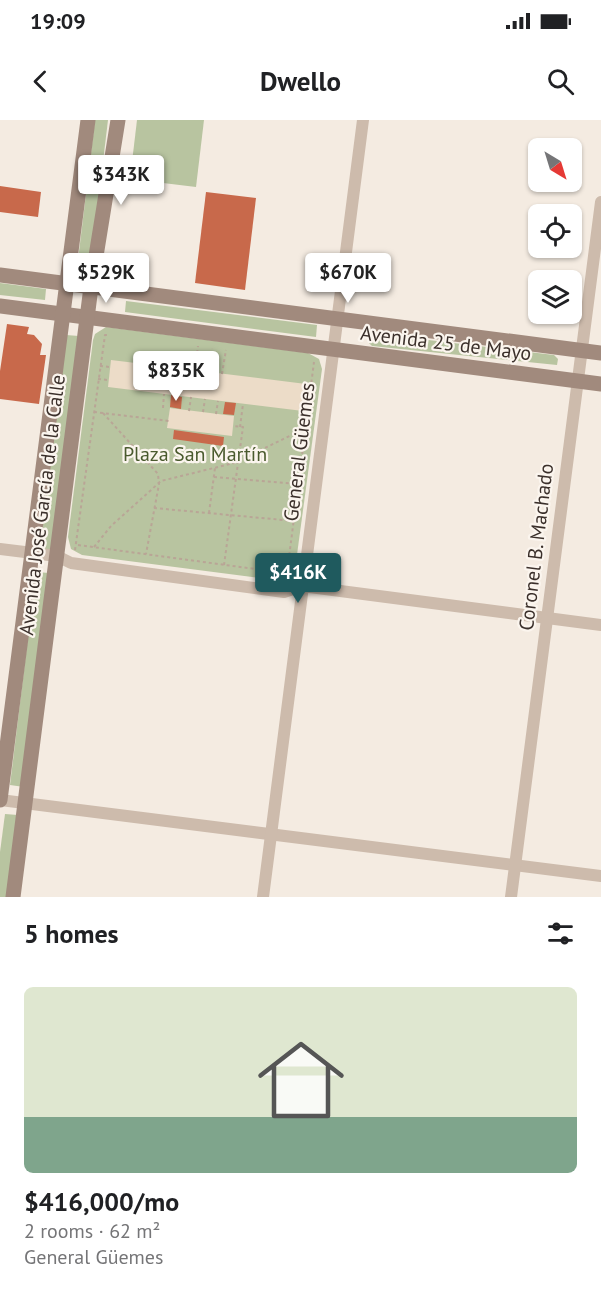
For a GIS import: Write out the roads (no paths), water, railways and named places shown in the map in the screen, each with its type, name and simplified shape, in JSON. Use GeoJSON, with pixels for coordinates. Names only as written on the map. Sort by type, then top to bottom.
{"type":"FeatureCollection","features":[{"type":"Feature","properties":{"kind":"main road","name":"Avenida José García de la Calle"},"geometry":{"type":"LineString","coordinates":[[0,800],[34,554],[88,120]]}},
{"type":"Feature","properties":{"kind":"main road","name":"Avenida José García de la Calle"},"geometry":{"type":"LineString","coordinates":[[13,897],[91,287],[118,120]]}},
{"type":"Feature","properties":{"kind":"main road","name":"Avenida 25 de Mayo"},"geometry":{"type":"LineString","coordinates":[[0,275],[601,353]]}},
{"type":"Feature","properties":{"kind":"main road","name":"Avenida 25 de Mayo"},"geometry":{"type":"LineString","coordinates":[[0,306],[88,317],[315,354],[601,384]]}},
{"type":"Feature","properties":{"kind":"street","name":"General Güemes"},"geometry":{"type":"LineString","coordinates":[[262,897],[363,120]]}},
{"type":"Feature","properties":{"kind":"street","name":"Coronel B. Machado"},"geometry":{"type":"LineString","coordinates":[[511,897],[601,202]]}},
{"type":"Feature","properties":{"kind":"street"},"geometry":{"type":"LineString","coordinates":[[0,549],[34,554],[58,549],[74,563],[284,592],[303,581],[601,625]]}},
{"type":"Feature","properties":{"kind":"street"},"geometry":{"type":"LineString","coordinates":[[0,800],[601,876]]}},
{"type":"Feature","properties":{"kind":"park label","name":"Plaza San Martín"},"geometry":{"type":"Point","coordinates":[195,454]}}]}
